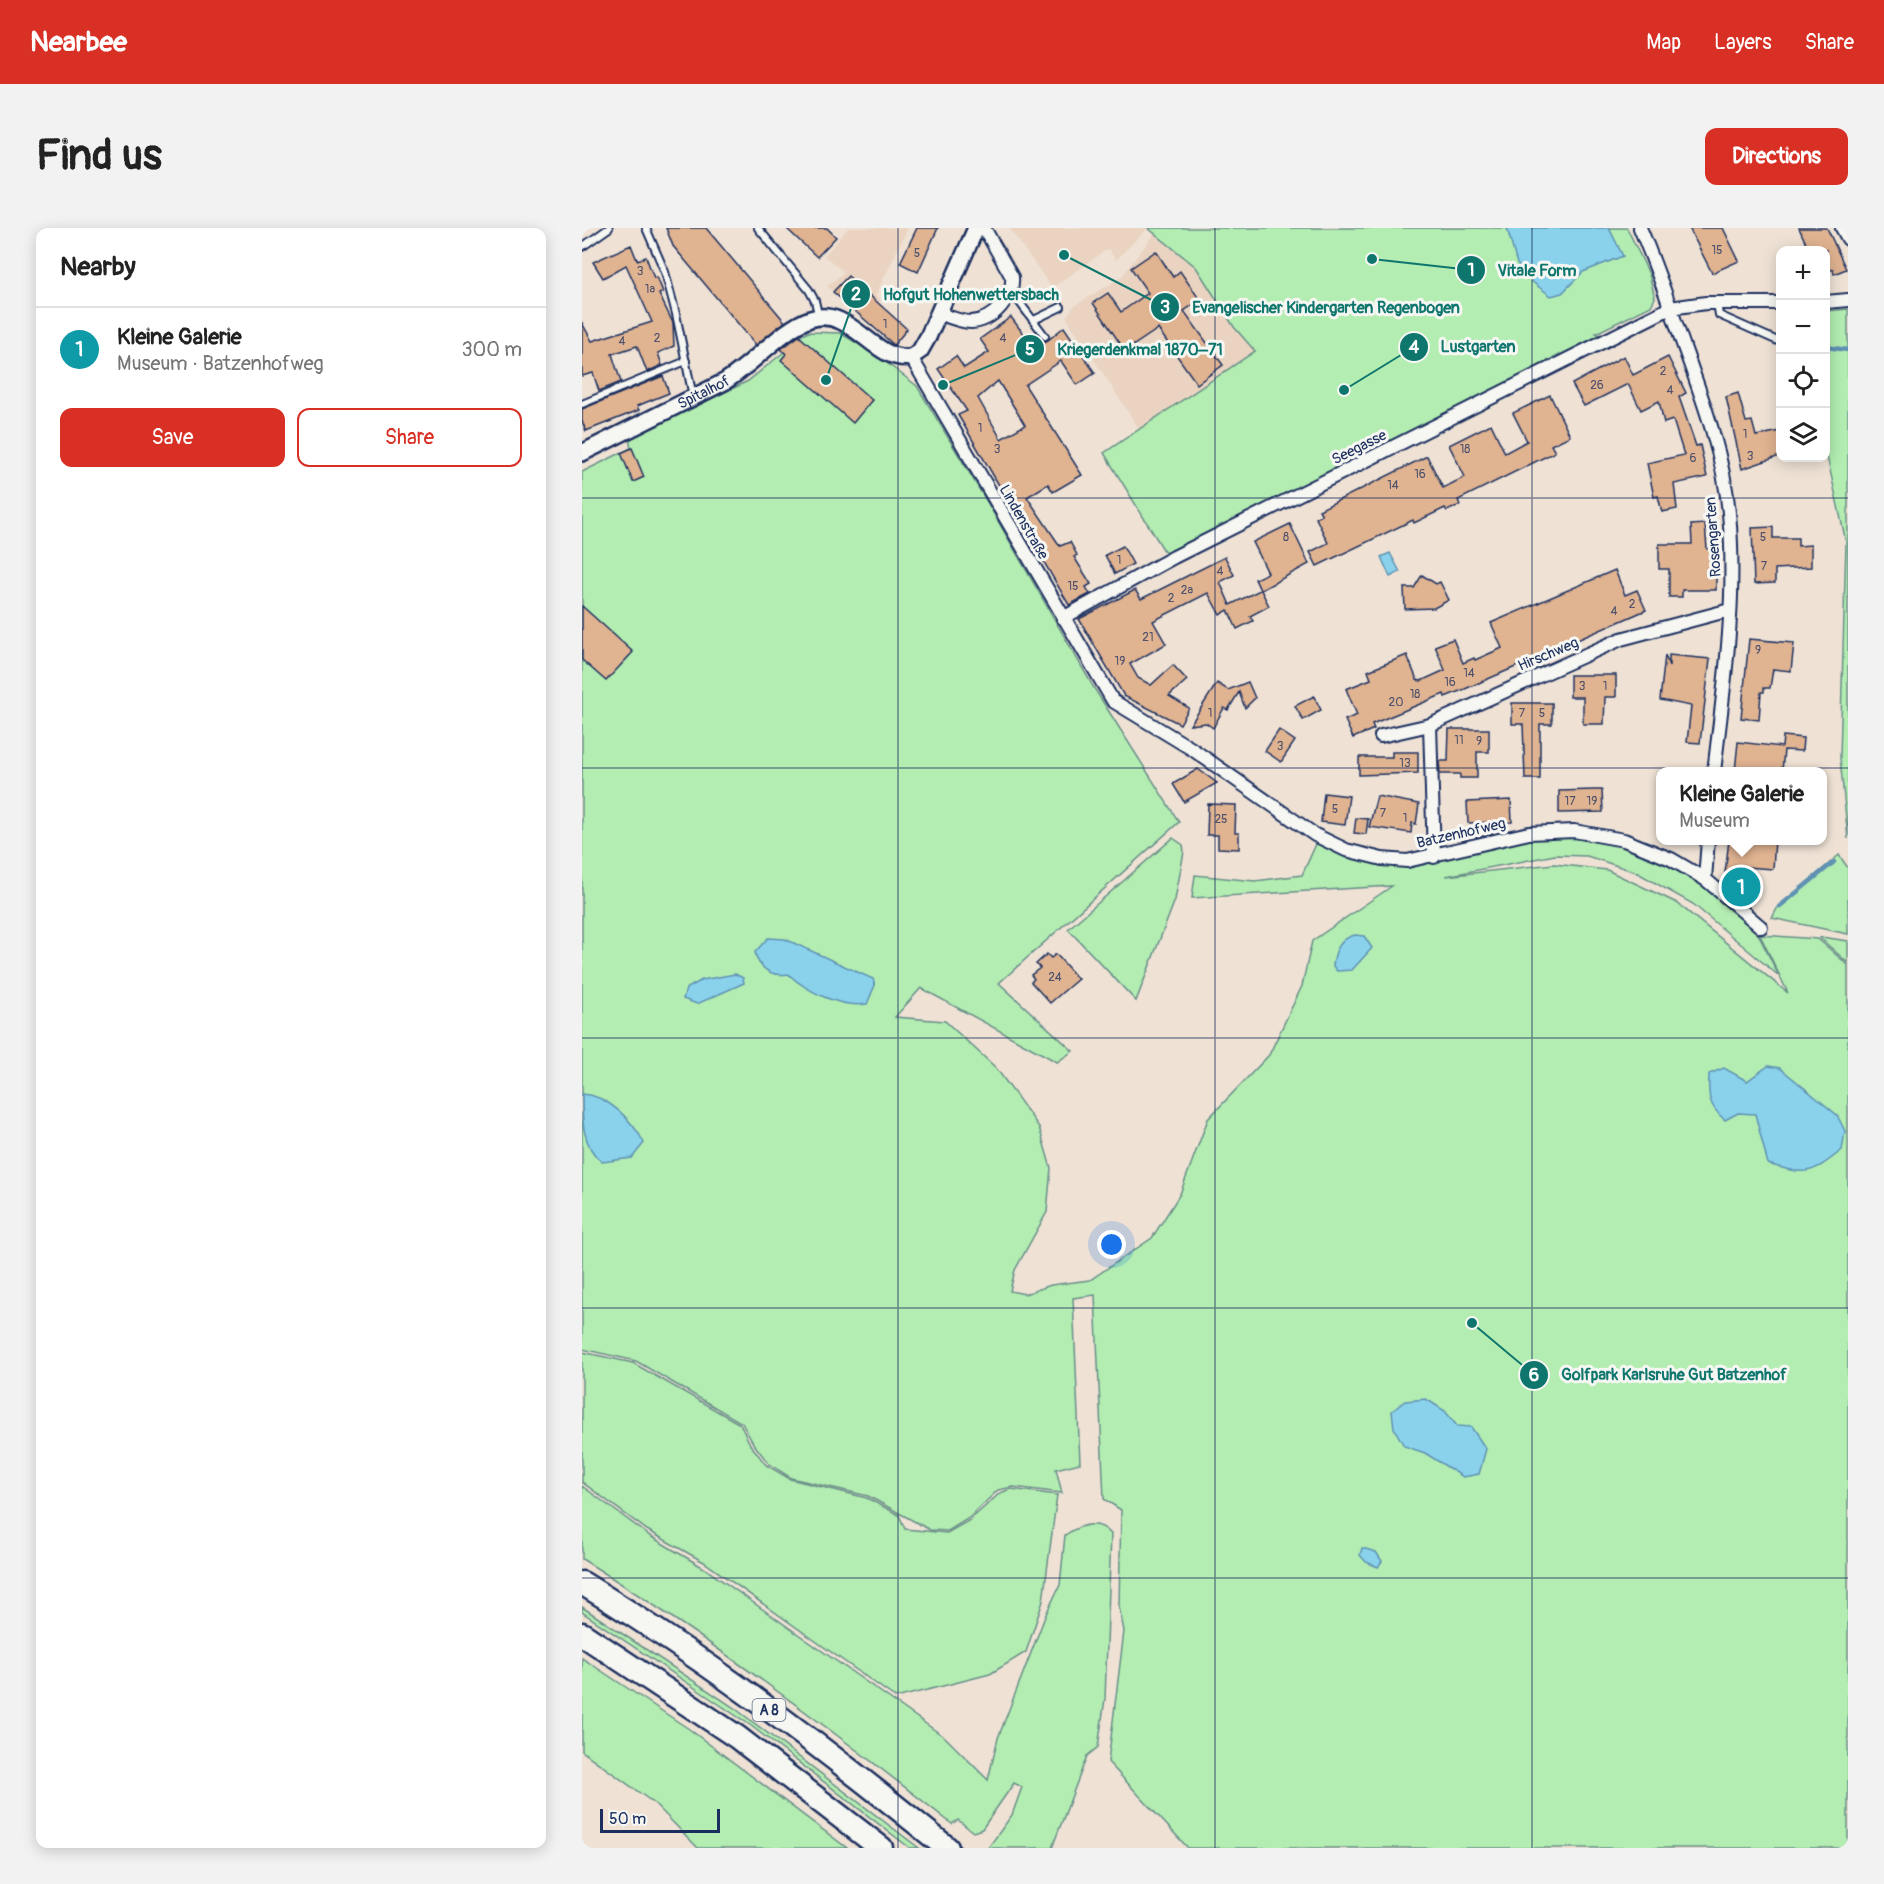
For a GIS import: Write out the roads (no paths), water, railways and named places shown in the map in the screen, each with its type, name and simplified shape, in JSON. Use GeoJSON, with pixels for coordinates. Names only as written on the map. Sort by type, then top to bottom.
{"type":"FeatureCollection","features":[{"type":"Feature","properties":{"kind":"highway","name":"A 8"},"geometry":{"type":"LineString","coordinates":[[582,1583],[741,1690],[874,1789],[947,1848]]}},
{"type":"Feature","properties":{"kind":"highway","name":"A 8"},"geometry":{"type":"LineString","coordinates":[[582,1634],[737,1737],[881,1848]]}},
{"type":"Feature","properties":{"kind":"street"},"geometry":{"type":"LineString","coordinates":[[819,318],[844,322],[890,355],[911,357],[924,345],[976,228]]}},
{"type":"Feature","properties":{"kind":"street"},"geometry":{"type":"LineString","coordinates":[[939,313],[961,321],[974,322],[986,318],[1006,301],[1011,290],[1012,277],[984,228]]}},
{"type":"Feature","properties":{"kind":"street","name":"Rosengarten"},"geometry":{"type":"LineString","coordinates":[[1641,228],[1664,286],[1701,394],[1720,463],[1729,511],[1730,610],[1714,767]]}},
{"type":"Feature","properties":{"kind":"street"},"geometry":{"type":"LineString","coordinates":[[1842,228],[1848,239]]}},
{"type":"Feature","properties":{"kind":"street"},"geometry":{"type":"LineString","coordinates":[[1830,302],[1848,300]]}},
{"type":"Feature","properties":{"kind":"street"},"geometry":{"type":"LineString","coordinates":[[1670,308],[1717,303],[1776,303]]}},
{"type":"Feature","properties":{"kind":"street","name":"Seegasse"},"geometry":{"type":"LineString","coordinates":[[1062,618],[1174,557],[1670,308]]}},
{"type":"Feature","properties":{"kind":"street","name":"Spitalhof"},"geometry":{"type":"LineString","coordinates":[[582,453],[741,372],[800,324],[819,318]]}},
{"type":"Feature","properties":{"kind":"street","name":"Lindenstraße"},"geometry":{"type":"LineString","coordinates":[[911,357],[1062,618],[1113,701]]}},
{"type":"Feature","properties":{"kind":"street","name":"Hirschweg"},"geometry":{"type":"LineString","coordinates":[[1381,736],[1430,725],[1621,639],[1730,610]]}},
{"type":"Feature","properties":{"kind":"street","name":"Batzenhofweg"},"geometry":{"type":"LineString","coordinates":[[1113,701],[1192,749],[1315,835],[1346,850],[1382,859],[1407,861],[1434,857],[1529,833],[1574,831],[1624,840],[1671,859],[1706,879],[1761,927]]}},
{"type":"Feature","properties":{"kind":"street"},"geometry":{"type":"LineString","coordinates":[[1430,725],[1434,857]]}},
{"type":"Feature","properties":{"kind":"street"},"geometry":{"type":"LineString","coordinates":[[1706,879],[1708,845]]}},
{"type":"Feature","properties":{"kind":"lane"},"geometry":{"type":"LineString","coordinates":[[582,247],[609,228]]}},
{"type":"Feature","properties":{"kind":"lane"},"geometry":{"type":"LineString","coordinates":[[646,228],[664,272],[683,339],[693,398]]}},
{"type":"Feature","properties":{"kind":"lane"},"geometry":{"type":"LineString","coordinates":[[758,228],[809,290],[815,301],[819,318]]}},
{"type":"Feature","properties":{"kind":"lane"},"geometry":{"type":"LineString","coordinates":[[1011,290],[1045,336]]}},
{"type":"Feature","properties":{"kind":"lane"},"geometry":{"type":"LineString","coordinates":[[1717,303],[1719,315],[1776,340]]}},
{"type":"Feature","properties":{"kind":"lane"},"geometry":{"type":"LineString","coordinates":[[1034,320],[1061,307]]}},
{"type":"Feature","properties":{"kind":"lane"},"geometry":{"type":"LineString","coordinates":[[582,404],[686,361]]}},
{"type":"Feature","properties":{"kind":"water"},"geometry":{"type":"Polygon","coordinates":[[[1507,228],[1609,228],[1623,256],[1583,272],[1562,293],[1551,296],[1531,281],[1517,264],[1507,228]]]}},
{"type":"Feature","properties":{"kind":"water"},"geometry":{"type":"Polygon","coordinates":[[[1390,553],[1400,572],[1390,577],[1381,557],[1390,553]]]}},
{"type":"Feature","properties":{"kind":"water"},"geometry":{"type":"Polygon","coordinates":[[[1355,935],[1364,936],[1372,948],[1352,970],[1337,971],[1333,966],[1336,951],[1345,939],[1355,935]]]}},
{"type":"Feature","properties":{"kind":"water"},"geometry":{"type":"Polygon","coordinates":[[[768,938],[785,939],[873,979],[875,985],[867,1004],[846,1004],[835,1001],[805,987],[788,974],[776,974],[766,970],[759,963],[755,952],[768,938]]]}},
{"type":"Feature","properties":{"kind":"water"},"geometry":{"type":"Polygon","coordinates":[[[735,974],[743,978],[744,983],[697,1004],[683,999],[686,989],[702,980],[735,974]]]}},
{"type":"Feature","properties":{"kind":"water"},"geometry":{"type":"Polygon","coordinates":[[[1768,1066],[1780,1068],[1837,1115],[1845,1131],[1842,1150],[1815,1169],[1800,1171],[1768,1164],[1755,1114],[1738,1113],[1725,1120],[1712,1105],[1709,1094],[1709,1074],[1724,1068],[1747,1081],[1768,1066]]]}},
{"type":"Feature","properties":{"kind":"water"},"geometry":{"type":"Polygon","coordinates":[[[582,1094],[592,1095],[610,1104],[633,1126],[644,1143],[632,1158],[602,1162],[595,1156],[584,1132],[582,1094]]]}},
{"type":"Feature","properties":{"kind":"water"},"geometry":{"type":"Polygon","coordinates":[[[1426,1399],[1445,1411],[1457,1426],[1471,1427],[1486,1449],[1479,1474],[1463,1477],[1425,1453],[1404,1446],[1394,1428],[1392,1411],[1405,1401],[1426,1399]]]}},
{"type":"Feature","properties":{"kind":"water"},"geometry":{"type":"Polygon","coordinates":[[[1362,1548],[1376,1552],[1382,1561],[1378,1567],[1366,1562],[1360,1555],[1362,1548]]]}},
{"type":"Feature","properties":{"kind":"waterway"},"geometry":{"type":"LineString","coordinates":[[1830,348],[1848,350]]}},
{"type":"Feature","properties":{"kind":"waterway"},"geometry":{"type":"LineString","coordinates":[[1780,906],[1834,862]]}},
{"type":"Feature","properties":{"kind":"place","name":"Evangelischer Kindergarten Regenbogen"},"geometry":{"type":"Point","coordinates":[1064,255]}},
{"type":"Feature","properties":{"kind":"place","name":"Vitale Form"},"geometry":{"type":"Point","coordinates":[1372,259]}},
{"type":"Feature","properties":{"kind":"place","name":"Hofgut Hohenwettersbach"},"geometry":{"type":"Point","coordinates":[826,380]}},
{"type":"Feature","properties":{"kind":"place","name":"Kriegerdenkmal 1870–71"},"geometry":{"type":"Point","coordinates":[943,385]}},
{"type":"Feature","properties":{"kind":"place","name":"Lustgarten"},"geometry":{"type":"Point","coordinates":[1344,390]}},
{"type":"Feature","properties":{"kind":"place","name":"Kleine Galerie"},"geometry":{"type":"Point","coordinates":[1741,887]}},
{"type":"Feature","properties":{"kind":"place","name":"Golfpark Karlsruhe Gut Batzenhof"},"geometry":{"type":"Point","coordinates":[1472,1323]}}]}
